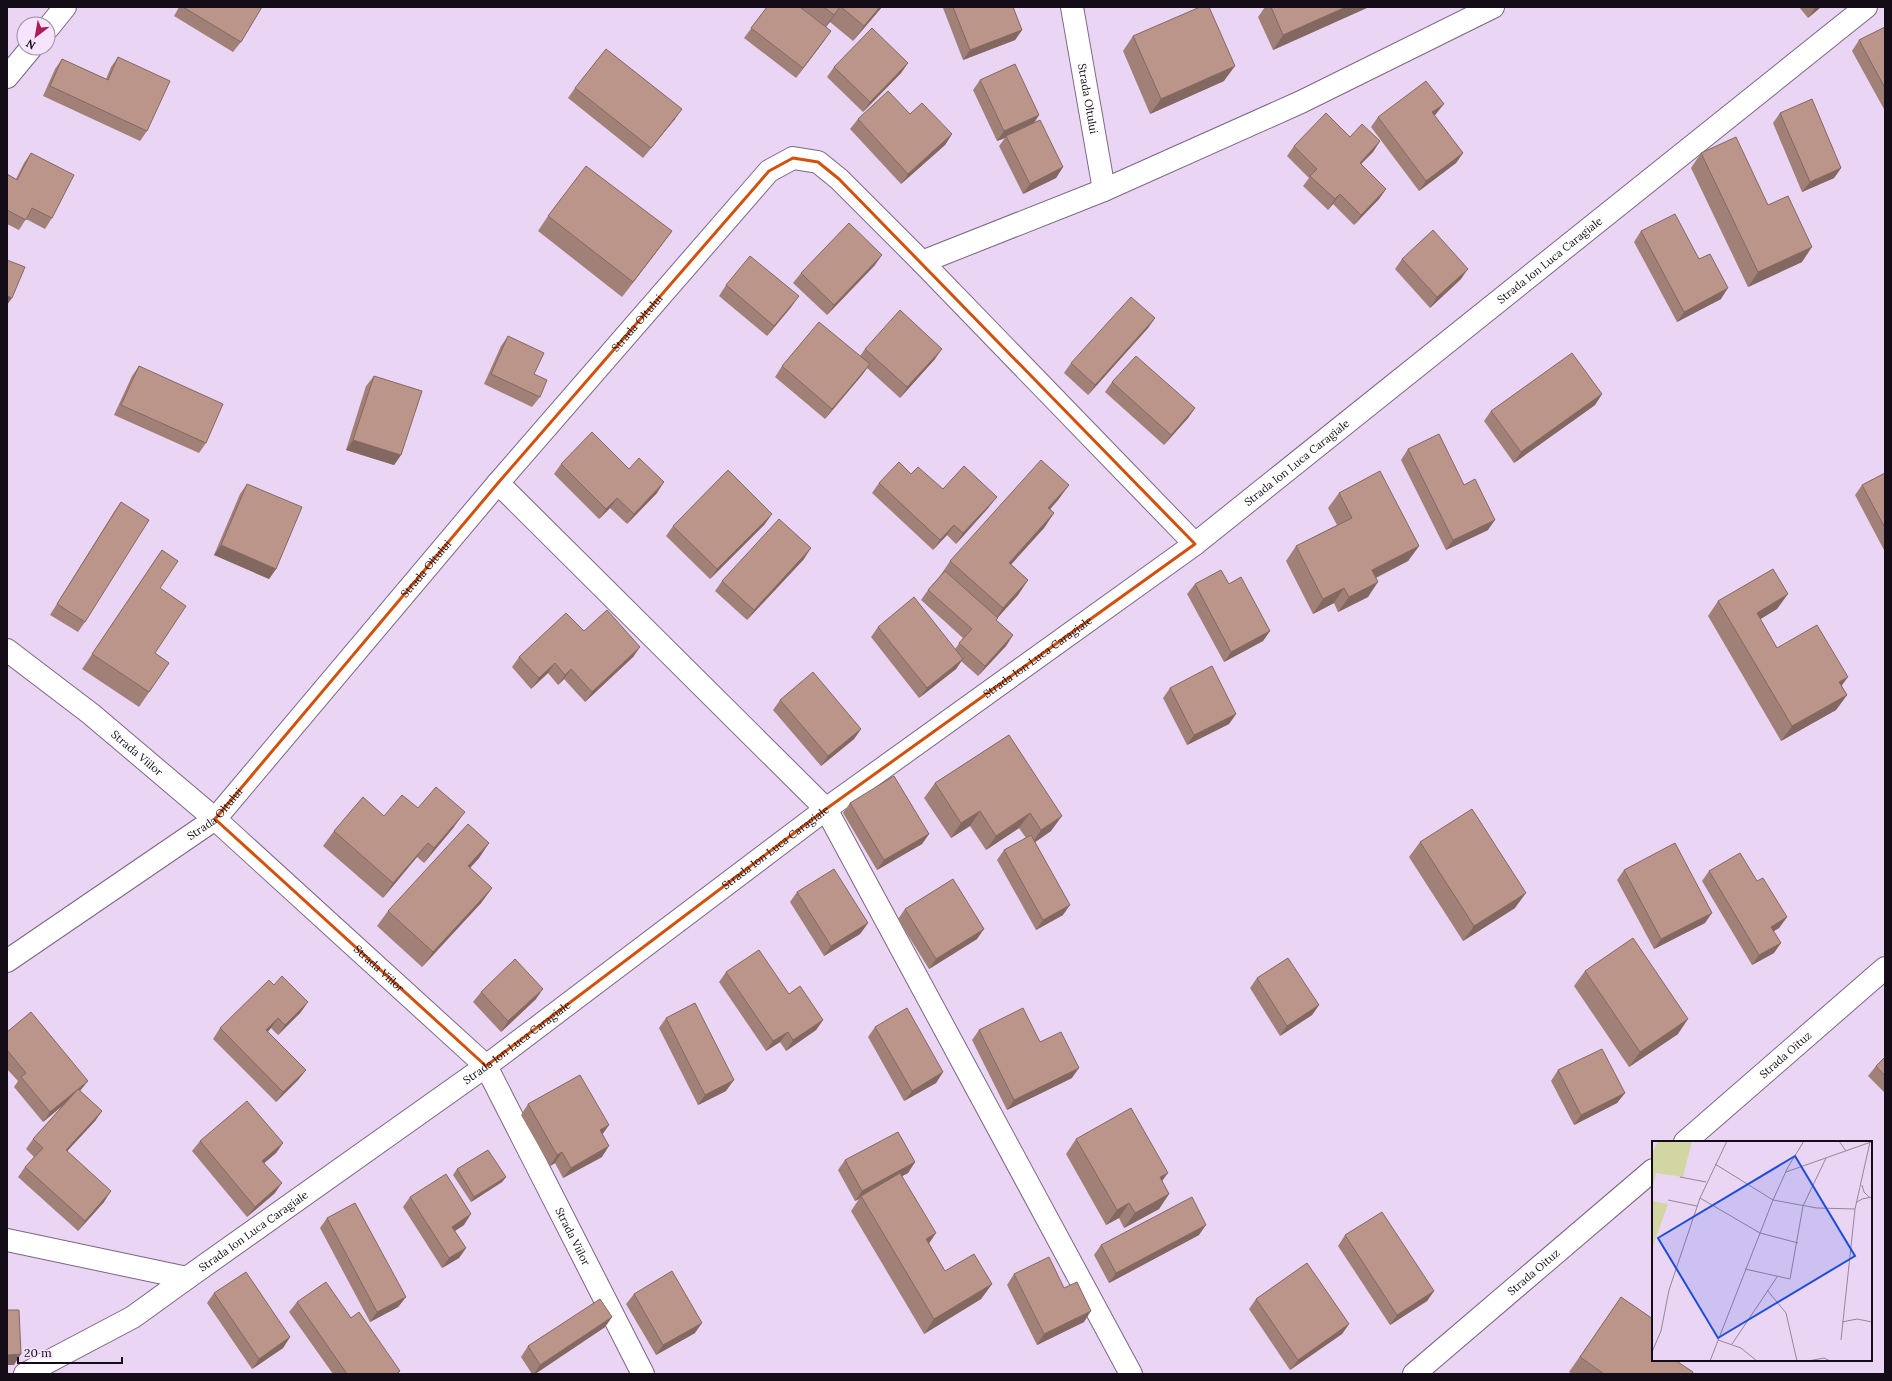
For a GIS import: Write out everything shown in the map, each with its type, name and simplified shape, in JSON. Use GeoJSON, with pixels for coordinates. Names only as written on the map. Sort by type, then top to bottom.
{"type":"FeatureCollection","features":[{"type":"Feature","properties":{"kind":"street"},"geometry":{"type":"LineString","coordinates":[[56,18],[65,7]]}},
{"type":"Feature","properties":{"kind":"street","name":"Strada Oltului"},"geometry":{"type":"LineString","coordinates":[[1072,7],[1104,190]]}},
{"type":"Feature","properties":{"kind":"street"},"geometry":{"type":"LineString","coordinates":[[1195,544],[922,262],[1104,190],[1301,102],[1493,7]]}},
{"type":"Feature","properties":{"kind":"street","name":"Strada Ion Luca Caragiale"},"geometry":{"type":"LineString","coordinates":[[25,1374],[133,1317],[486,1066],[826,809],[1195,544],[1866,7]]}},
{"type":"Feature","properties":{"kind":"street"},"geometry":{"type":"LineString","coordinates":[[7,77],[24,56]]}},
{"type":"Feature","properties":{"kind":"street","name":"Strada Oltului"},"geometry":{"type":"LineString","coordinates":[[7,961],[215,819],[498,483],[768,171],[793,158],[818,162],[839,179],[922,262]]}},
{"type":"Feature","properties":{"kind":"street"},"geometry":{"type":"LineString","coordinates":[[498,483],[826,809],[1131,1374]]}},
{"type":"Feature","properties":{"kind":"street","name":"Strada Viilor"},"geometry":{"type":"LineString","coordinates":[[7,650],[91,714],[215,819],[486,1066],[643,1374]]}},
{"type":"Feature","properties":{"kind":"street","name":"Strada Oituz"},"geometry":{"type":"LineString","coordinates":[[1686,1141],[1885,968]]}},
{"type":"Feature","properties":{"kind":"street","name":"Strada Oituz"},"geometry":{"type":"LineString","coordinates":[[1414,1374],[1652,1171]]}},
{"type":"Feature","properties":{"kind":"street","name":"Strada Ion Luca Caragiale"},"geometry":{"type":"LineString","coordinates":[[7,1240],[187,1278]]}},
{"type":"Feature","properties":{"kind":"highlighted area"},"geometry":{"type":"Polygon","coordinates":[[[793,158],[818,162],[839,179],[1195,544],[826,809],[486,1066],[215,819],[498,483],[769,171],[793,158]]]}},
{"type":"Feature","properties":{"kind":"building"},"geometry":{"type":"Polygon","coordinates":[[[183,7],[262,7],[241,42],[183,7]]]}},
{"type":"Feature","properties":{"kind":"building"},"geometry":{"type":"Polygon","coordinates":[[[767,7],[800,7],[831,31],[803,68],[751,28],[767,7]]]}},
{"type":"Feature","properties":{"kind":"building"},"geometry":{"type":"Polygon","coordinates":[[[824,7],[840,7],[834,15],[824,7]]]}},
{"type":"Feature","properties":{"kind":"building"},"geometry":{"type":"Polygon","coordinates":[[[841,7],[880,7],[864,26],[841,7]]]}},
{"type":"Feature","properties":{"kind":"building"},"geometry":{"type":"Polygon","coordinates":[[[953,7],[1013,7],[1022,30],[970,50],[953,7]]]}},
{"type":"Feature","properties":{"kind":"building"},"geometry":{"type":"Polygon","coordinates":[[[1200,7],[1209,7],[1235,66],[1161,99],[1133,36],[1200,7]]]}},
{"type":"Feature","properties":{"kind":"building"},"geometry":{"type":"Polygon","coordinates":[[[1271,7],[1346,7],[1283,35],[1271,7]]]}},
{"type":"Feature","properties":{"kind":"building"},"geometry":{"type":"Polygon","coordinates":[[[1885,27],[1885,88],[1859,40],[1885,27]]]}},
{"type":"Feature","properties":{"kind":"building"},"geometry":{"type":"Polygon","coordinates":[[[872,28],[908,63],[870,102],[834,67],[872,28]]]}},
{"type":"Feature","properties":{"kind":"building"},"geometry":{"type":"Polygon","coordinates":[[[606,49],[682,109],[651,148],[575,88],[606,49]]]}},
{"type":"Feature","properties":{"kind":"building"},"geometry":{"type":"Polygon","coordinates":[[[118,57],[170,81],[147,131],[50,86],[62,59],[108,80],[118,57]]]}},
{"type":"Feature","properties":{"kind":"building"},"geometry":{"type":"Polygon","coordinates":[[[1015,64],[1039,115],[1004,131],[980,80],[1015,64]]]}},
{"type":"Feature","properties":{"kind":"building"},"geometry":{"type":"Polygon","coordinates":[[[1426,81],[1444,104],[1432,112],[1463,153],[1426,181],[1378,117],[1426,81]]]}},
{"type":"Feature","properties":{"kind":"building"},"geometry":{"type":"Polygon","coordinates":[[[888,91],[910,114],[922,103],[952,134],[908,174],[858,119],[888,91]]]}},
{"type":"Feature","properties":{"kind":"building"},"geometry":{"type":"Polygon","coordinates":[[[1812,99],[1841,168],[1810,182],[1780,113],[1812,99]]]}},
{"type":"Feature","properties":{"kind":"building"},"geometry":{"type":"Polygon","coordinates":[[[1326,113],[1350,137],[1362,124],[1380,141],[1360,163],[1386,189],[1361,215],[1340,194],[1335,199],[1310,176],[1317,169],[1294,146],[1326,113]]]}},
{"type":"Feature","properties":{"kind":"building"},"geometry":{"type":"Polygon","coordinates":[[[1040,120],[1063,167],[1030,184],[1006,136],[1040,120]]]}},
{"type":"Feature","properties":{"kind":"building"},"geometry":{"type":"Polygon","coordinates":[[[1736,137],[1768,205],[1788,196],[1812,247],[1758,272],[1701,153],[1736,137]]]}},
{"type":"Feature","properties":{"kind":"building"},"geometry":{"type":"Polygon","coordinates":[[[31,153],[74,175],[52,218],[32,208],[26,220],[7,210],[7,174],[17,180],[31,153]]]}},
{"type":"Feature","properties":{"kind":"building"},"geometry":{"type":"Polygon","coordinates":[[[586,166],[672,231],[633,282],[548,216],[586,166]]]}},
{"type":"Feature","properties":{"kind":"building"},"geometry":{"type":"Polygon","coordinates":[[[1675,214],[1699,259],[1710,254],[1728,288],[1684,312],[1641,231],[1675,214]]]}},
{"type":"Feature","properties":{"kind":"building"},"geometry":{"type":"Polygon","coordinates":[[[849,223],[882,255],[834,305],[801,273],[849,223]]]}},
{"type":"Feature","properties":{"kind":"building"},"geometry":{"type":"Polygon","coordinates":[[[1433,230],[1468,269],[1437,297],[1402,259],[1433,230]]]}},
{"type":"Feature","properties":{"kind":"building"},"geometry":{"type":"Polygon","coordinates":[[[750,256],[799,296],[774,326],[726,285],[750,256]]]}},
{"type":"Feature","properties":{"kind":"building"},"geometry":{"type":"Polygon","coordinates":[[[7,260],[25,267],[12,298],[7,296],[7,260]]]}},
{"type":"Feature","properties":{"kind":"building"},"geometry":{"type":"Polygon","coordinates":[[[1131,297],[1155,318],[1095,385],[1071,363],[1131,297]]]}},
{"type":"Feature","properties":{"kind":"building"},"geometry":{"type":"Polygon","coordinates":[[[900,310],[942,349],[907,387],[865,349],[900,310]]]}},
{"type":"Feature","properties":{"kind":"building"},"geometry":{"type":"Polygon","coordinates":[[[819,322],[870,364],[832,409],[782,366],[819,322]]]}},
{"type":"Feature","properties":{"kind":"building"},"geometry":{"type":"Polygon","coordinates":[[[508,336],[544,353],[534,374],[547,380],[540,397],[491,374],[508,336]]]}},
{"type":"Feature","properties":{"kind":"building"},"geometry":{"type":"Polygon","coordinates":[[[1572,353],[1602,394],[1521,452],[1491,411],[1572,353]]]}},
{"type":"Feature","properties":{"kind":"building"},"geometry":{"type":"Polygon","coordinates":[[[1136,356],[1195,408],[1171,435],[1112,382],[1136,356]]]}},
{"type":"Feature","properties":{"kind":"building"},"geometry":{"type":"Polygon","coordinates":[[[139,366],[223,404],[206,443],[121,405],[139,366]]]}},
{"type":"Feature","properties":{"kind":"building"},"geometry":{"type":"Polygon","coordinates":[[[374,376],[422,391],[401,455],[353,440],[374,376]]]}},
{"type":"Feature","properties":{"kind":"building"},"geometry":{"type":"Polygon","coordinates":[[[592,432],[629,469],[639,458],[664,482],[634,514],[617,498],[606,509],[561,464],[592,432]]]}},
{"type":"Feature","properties":{"kind":"building"},"geometry":{"type":"Polygon","coordinates":[[[1439,434],[1464,485],[1475,479],[1495,520],[1453,540],[1408,449],[1439,434]]]}},
{"type":"Feature","properties":{"kind":"building"},"geometry":{"type":"Polygon","coordinates":[[[1041,460],[1069,485],[1048,508],[1054,513],[1009,563],[1028,580],[1003,608],[950,561],[1041,460]]]}},
{"type":"Feature","properties":{"kind":"building"},"geometry":{"type":"Polygon","coordinates":[[[899,462],[911,474],[918,467],[943,489],[964,466],[997,497],[963,533],[954,525],[940,540],[879,483],[899,462]]]}},
{"type":"Feature","properties":{"kind":"building"},"geometry":{"type":"Polygon","coordinates":[[[728,470],[772,514],[717,569],[673,526],[728,470]]]}},
{"type":"Feature","properties":{"kind":"building"},"geometry":{"type":"Polygon","coordinates":[[[1380,471],[1419,546],[1372,570],[1378,582],[1349,597],[1344,588],[1323,599],[1296,546],[1352,518],[1339,493],[1380,471]]]}},
{"type":"Feature","properties":{"kind":"building"},"geometry":{"type":"Polygon","coordinates":[[[1885,473],[1885,528],[1862,485],[1885,473]]]}},
{"type":"Feature","properties":{"kind":"building"},"geometry":{"type":"Polygon","coordinates":[[[247,484],[302,507],[276,569],[221,545],[247,484]]]}},
{"type":"Feature","properties":{"kind":"building"},"geometry":{"type":"Polygon","coordinates":[[[121,502],[149,520],[85,622],[57,604],[121,502]]]}},
{"type":"Feature","properties":{"kind":"building"},"geometry":{"type":"Polygon","coordinates":[[[779,519],[811,548],[754,610],[722,581],[779,519]]]}},
{"type":"Feature","properties":{"kind":"building"},"geometry":{"type":"Polygon","coordinates":[[[162,550],[178,561],[160,588],[186,606],[155,653],[169,663],[149,692],[92,654],[162,550]]]}},
{"type":"Feature","properties":{"kind":"building"},"geometry":{"type":"Polygon","coordinates":[[[1773,569],[1788,594],[1757,613],[1777,648],[1817,625],[1848,677],[1839,682],[1847,695],[1792,726],[1718,601],[1773,569]]]}},
{"type":"Feature","properties":{"kind":"building"},"geometry":{"type":"Polygon","coordinates":[[[1221,570],[1229,584],[1241,577],[1270,631],[1231,652],[1195,584],[1221,570]]]}},
{"type":"Feature","properties":{"kind":"building"},"geometry":{"type":"Polygon","coordinates":[[[945,571],[998,618],[996,620],[1013,635],[985,666],[959,643],[972,629],[928,590],[945,571]]]}},
{"type":"Feature","properties":{"kind":"building"},"geometry":{"type":"Polygon","coordinates":[[[914,597],[963,659],[927,688],[878,627],[914,597]]]}},
{"type":"Feature","properties":{"kind":"building"},"geometry":{"type":"Polygon","coordinates":[[[607,610],[640,647],[592,692],[571,669],[565,675],[555,663],[539,678],[519,657],[566,613],[584,631],[607,610]]]}},
{"type":"Feature","properties":{"kind":"building"},"geometry":{"type":"Polygon","coordinates":[[[1212,666],[1236,714],[1194,735],[1170,688],[1212,666]]]}},
{"type":"Feature","properties":{"kind":"building"},"geometry":{"type":"Polygon","coordinates":[[[813,672],[861,729],[828,756],[780,700],[813,672]]]}},
{"type":"Feature","properties":{"kind":"building"},"geometry":{"type":"Polygon","coordinates":[[[1009,735],[1062,816],[1041,830],[1030,813],[996,836],[980,811],[961,823],[935,783],[1009,735]]]}},
{"type":"Feature","properties":{"kind":"building"},"geometry":{"type":"Polygon","coordinates":[[[894,776],[929,834],[884,860],[850,803],[894,776]]]}},
{"type":"Feature","properties":{"kind":"building"},"geometry":{"type":"Polygon","coordinates":[[[436,787],[465,812],[434,848],[428,843],[393,883],[334,831],[363,797],[384,816],[402,795],[418,808],[436,787]]]}},
{"type":"Feature","properties":{"kind":"building"},"geometry":{"type":"Polygon","coordinates":[[[1472,809],[1526,893],[1474,926],[1420,842],[1472,809]]]}},
{"type":"Feature","properties":{"kind":"building"},"geometry":{"type":"Polygon","coordinates":[[[468,824],[489,843],[468,866],[492,888],[433,952],[388,911],[468,824]]]}},
{"type":"Feature","properties":{"kind":"building"},"geometry":{"type":"Polygon","coordinates":[[[1031,835],[1070,905],[1043,920],[1004,850],[1031,835]]]}},
{"type":"Feature","properties":{"kind":"building"},"geometry":{"type":"Polygon","coordinates":[[[1675,843],[1712,913],[1661,939],[1624,870],[1675,843]]]}},
{"type":"Feature","properties":{"kind":"building"},"geometry":{"type":"Polygon","coordinates":[[[1740,853],[1757,881],[1763,878],[1787,917],[1771,927],[1781,943],[1759,955],[1709,871],[1740,853]]]}},
{"type":"Feature","properties":{"kind":"building"},"geometry":{"type":"Polygon","coordinates":[[[834,869],[868,923],[831,946],[797,892],[834,869]]]}},
{"type":"Feature","properties":{"kind":"building"},"geometry":{"type":"Polygon","coordinates":[[[953,879],[984,929],[936,959],[905,909],[953,879]]]}},
{"type":"Feature","properties":{"kind":"building"},"geometry":{"type":"Polygon","coordinates":[[[1633,938],[1688,1019],[1640,1052],[1585,971],[1633,938]]]}},
{"type":"Feature","properties":{"kind":"building"},"geometry":{"type":"Polygon","coordinates":[[[759,950],[789,994],[800,986],[823,1020],[793,1040],[788,1032],[773,1041],[726,972],[759,950]]]}},
{"type":"Feature","properties":{"kind":"building"},"geometry":{"type":"Polygon","coordinates":[[[1288,958],[1319,1005],[1287,1026],[1257,978],[1288,958]]]}},
{"type":"Feature","properties":{"kind":"building"},"geometry":{"type":"Polygon","coordinates":[[[515,959],[543,989],[508,1021],[481,992],[515,959]]]}},
{"type":"Feature","properties":{"kind":"building"},"geometry":{"type":"Polygon","coordinates":[[[282,976],[308,1002],[285,1025],[278,1018],[266,1030],[306,1070],[283,1092],[220,1028],[269,980],[274,985],[282,976]]]}},
{"type":"Feature","properties":{"kind":"building"},"geometry":{"type":"Polygon","coordinates":[[[695,1003],[734,1080],[705,1095],[666,1018],[695,1003]]]}},
{"type":"Feature","properties":{"kind":"building"},"geometry":{"type":"Polygon","coordinates":[[[907,1008],[943,1072],[912,1091],[875,1027],[907,1008]]]}},
{"type":"Feature","properties":{"kind":"building"},"geometry":{"type":"Polygon","coordinates":[[[1023,1008],[1040,1042],[1061,1032],[1079,1068],[1014,1100],[979,1030],[1023,1008]]]}},
{"type":"Feature","properties":{"kind":"building"},"geometry":{"type":"Polygon","coordinates":[[[31,1012],[88,1081],[50,1112],[21,1077],[26,1073],[7,1050],[7,1032],[31,1012]]]}},
{"type":"Feature","properties":{"kind":"building"},"geometry":{"type":"Polygon","coordinates":[[[1602,1049],[1625,1093],[1581,1115],[1558,1070],[1602,1049]]]}},
{"type":"Feature","properties":{"kind":"building"},"geometry":{"type":"Polygon","coordinates":[[[1885,1057],[1885,1076],[1876,1066],[1885,1057]]]}},
{"type":"Feature","properties":{"kind":"building"},"geometry":{"type":"Polygon","coordinates":[[[580,1075],[609,1125],[600,1130],[609,1146],[571,1168],[562,1152],[557,1155],[528,1104],[580,1075]]]}},
{"type":"Feature","properties":{"kind":"building"},"geometry":{"type":"Polygon","coordinates":[[[78,1089],[102,1111],[66,1150],[111,1191],[85,1221],[25,1167],[43,1148],[33,1139],[78,1089]]]}},
{"type":"Feature","properties":{"kind":"building"},"geometry":{"type":"Polygon","coordinates":[[[247,1101],[283,1143],[262,1161],[282,1183],[255,1207],[200,1141],[247,1101]]]}},
{"type":"Feature","properties":{"kind":"building"},"geometry":{"type":"Polygon","coordinates":[[[1131,1108],[1168,1173],[1160,1177],[1169,1194],[1135,1213],[1129,1203],[1117,1210],[1076,1139],[1131,1108]]]}},
{"type":"Feature","properties":{"kind":"building"},"geometry":{"type":"Polygon","coordinates":[[[898,1132],[915,1162],[862,1191],[845,1160],[898,1132]]]}},
{"type":"Feature","properties":{"kind":"building"},"geometry":{"type":"Polygon","coordinates":[[[488,1150],[506,1177],[474,1197],[457,1169],[488,1150]]]}},
{"type":"Feature","properties":{"kind":"building"},"geometry":{"type":"Polygon","coordinates":[[[900,1173],[936,1233],[926,1239],[945,1271],[974,1254],[992,1284],[934,1319],[861,1196],[900,1173]]]}},
{"type":"Feature","properties":{"kind":"building"},"geometry":{"type":"Polygon","coordinates":[[[446,1174],[471,1214],[452,1227],[466,1248],[449,1258],[410,1197],[446,1174]]]}},
{"type":"Feature","properties":{"kind":"building"},"geometry":{"type":"Polygon","coordinates":[[[1192,1197],[1206,1225],[1116,1273],[1101,1245],[1192,1197]]]}},
{"type":"Feature","properties":{"kind":"building"},"geometry":{"type":"Polygon","coordinates":[[[355,1203],[406,1297],[377,1312],[327,1218],[355,1203]]]}},
{"type":"Feature","properties":{"kind":"building"},"geometry":{"type":"Polygon","coordinates":[[[1382,1212],[1434,1291],[1397,1315],[1345,1235],[1382,1212]]]}},
{"type":"Feature","properties":{"kind":"building"},"geometry":{"type":"Polygon","coordinates":[[[1049,1257],[1064,1288],[1077,1282],[1091,1311],[1044,1334],[1014,1274],[1049,1257]]]}},
{"type":"Feature","properties":{"kind":"building"},"geometry":{"type":"Polygon","coordinates":[[[1307,1263],[1349,1324],[1298,1360],[1256,1299],[1307,1263]]]}},
{"type":"Feature","properties":{"kind":"building"},"geometry":{"type":"Polygon","coordinates":[[[672,1271],[702,1323],[663,1345],[634,1294],[672,1271]]]}},
{"type":"Feature","properties":{"kind":"building"},"geometry":{"type":"Polygon","coordinates":[[[246,1272],[290,1337],[259,1359],[214,1293],[246,1272]]]}},
{"type":"Feature","properties":{"kind":"building"},"geometry":{"type":"Polygon","coordinates":[[[326,1282],[351,1318],[359,1312],[400,1371],[396,1374],[347,1374],[297,1302],[326,1282]]]}},
{"type":"Feature","properties":{"kind":"building"},"geometry":{"type":"Polygon","coordinates":[[[1621,1297],[1652,1318],[1652,1361],[1676,1361],[1693,1372],[1692,1374],[1604,1374],[1580,1357],[1621,1297]]]}},
{"type":"Feature","properties":{"kind":"building"},"geometry":{"type":"Polygon","coordinates":[[[600,1299],[612,1317],[540,1365],[528,1346],[600,1299]]]}},
{"type":"Feature","properties":{"kind":"building"},"geometry":{"type":"Polygon","coordinates":[[[7,1310],[19,1310],[21,1354],[7,1355],[7,1310]]]}}]}
